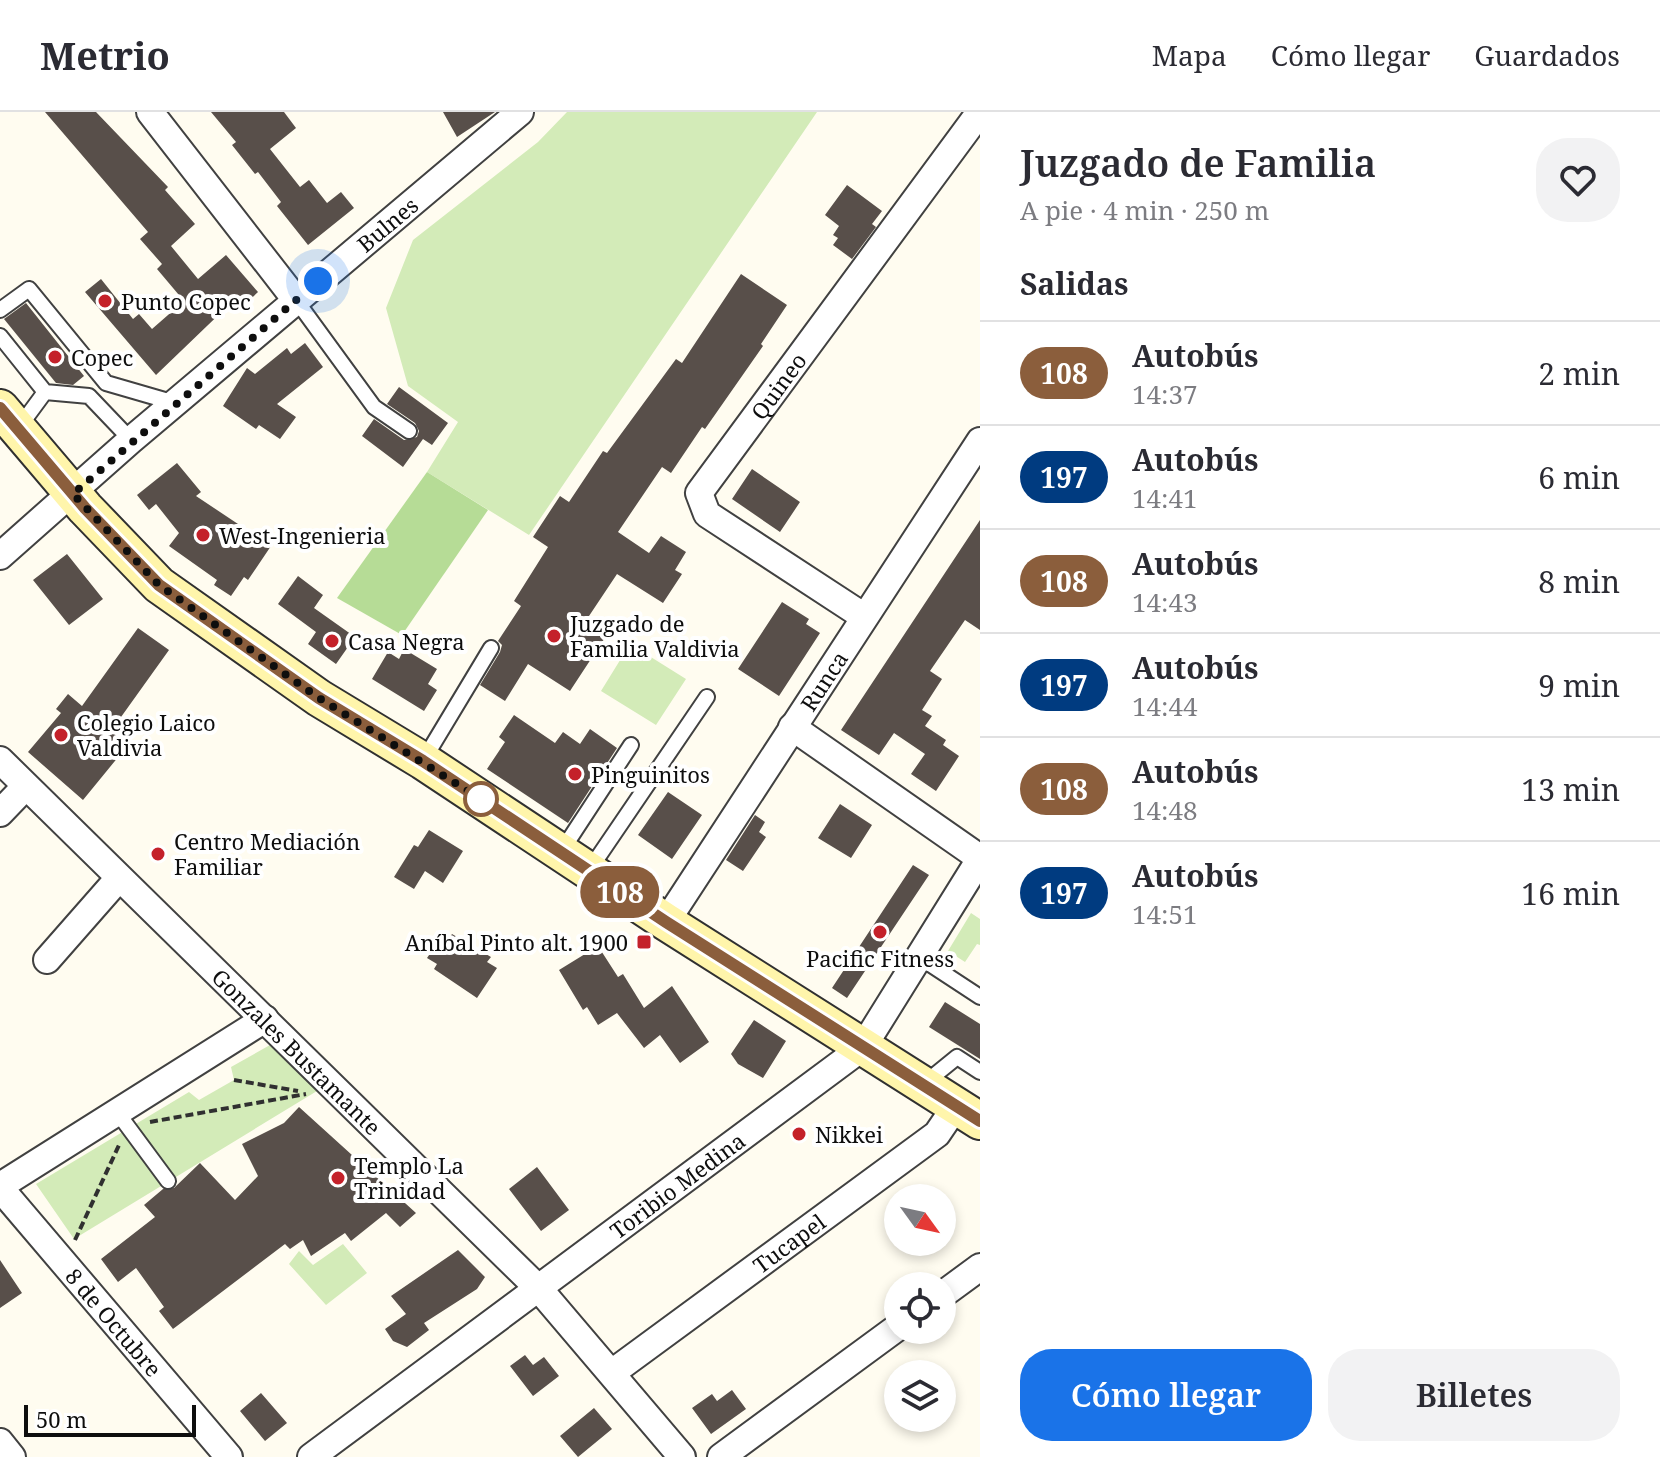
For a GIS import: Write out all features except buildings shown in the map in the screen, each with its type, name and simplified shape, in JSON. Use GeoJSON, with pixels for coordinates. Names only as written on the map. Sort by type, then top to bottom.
{"type":"FeatureCollection","features":[{"type":"Feature","properties":{"kind":"main road"},"geometry":{"type":"LineString","coordinates":[[9,419],[73,494],[159,585],[319,698],[423,761],[666,922],[968,1113]]}},
{"type":"Feature","properties":{"kind":"street"},"geometry":{"type":"LineString","coordinates":[[150,112],[296,300]]}},
{"type":"Feature","properties":{"kind":"street","name":"Bulnes"},"geometry":{"type":"LineString","coordinates":[[0,556],[131,440],[520,112]]}},
{"type":"Feature","properties":{"kind":"street","name":"Quineo"},"geometry":{"type":"LineString","coordinates":[[863,616],[707,514],[699,493],[980,112]]}},
{"type":"Feature","properties":{"kind":"street","name":"Runca"},"geometry":{"type":"LineString","coordinates":[[666,922],[980,441]]}},
{"type":"Feature","properties":{"kind":"street"},"geometry":{"type":"LineString","coordinates":[[792,727],[980,858]]}},
{"type":"Feature","properties":{"kind":"street","name":"Gonzales Bustamante"},"geometry":{"type":"LineString","coordinates":[[0,760],[540,1290],[613,1372],[682,1457]]}},
{"type":"Feature","properties":{"kind":"street"},"geometry":{"type":"LineString","coordinates":[[0,813],[25,787]]}},
{"type":"Feature","properties":{"kind":"street","name":"Toribio Medina"},"geometry":{"type":"LineString","coordinates":[[311,1457],[540,1290],[863,1047],[980,858]]}},
{"type":"Feature","properties":{"kind":"street"},"geometry":{"type":"LineString","coordinates":[[47,960],[119,878]]}},
{"type":"Feature","properties":{"kind":"street"},"geometry":{"type":"LineString","coordinates":[[0,1187],[122,1119],[265,1019]]}},
{"type":"Feature","properties":{"kind":"street","name":"Tucapel"},"geometry":{"type":"LineString","coordinates":[[613,1372],[968,1113]]}},
{"type":"Feature","properties":{"kind":"street","name":"8 de Octubre"},"geometry":{"type":"LineString","coordinates":[[0,1187],[229,1457]]}},
{"type":"Feature","properties":{"kind":"street"},"geometry":{"type":"LineString","coordinates":[[956,1285],[980,1267]]}},
{"type":"Feature","properties":{"kind":"street"},"geometry":{"type":"LineString","coordinates":[[721,1457],[884,1337]]}},
{"type":"Feature","properties":{"kind":"street"},"geometry":{"type":"LineString","coordinates":[[0,1442],[12,1457]]}},
{"type":"Feature","properties":{"kind":"lane"},"geometry":{"type":"LineString","coordinates":[[0,310],[29,289],[106,383],[175,403]]}},
{"type":"Feature","properties":{"kind":"lane"},"geometry":{"type":"LineString","coordinates":[[296,300],[374,407],[409,431]]}},
{"type":"Feature","properties":{"kind":"lane"},"geometry":{"type":"LineString","coordinates":[[0,336],[45,392]]}},
{"type":"Feature","properties":{"kind":"lane"},"geometry":{"type":"LineString","coordinates":[[9,419],[45,392],[89,396],[131,440]]}},
{"type":"Feature","properties":{"kind":"lane"},"geometry":{"type":"LineString","coordinates":[[423,761],[491,648]]}},
{"type":"Feature","properties":{"kind":"lane"},"geometry":{"type":"LineString","coordinates":[[575,861],[707,697]]}},
{"type":"Feature","properties":{"kind":"lane"},"geometry":{"type":"LineString","coordinates":[[575,861],[631,745]]}},
{"type":"Feature","properties":{"kind":"lane"},"geometry":{"type":"LineString","coordinates":[[919,957],[980,997]]}},
{"type":"Feature","properties":{"kind":"lane"},"geometry":{"type":"LineString","coordinates":[[923,1085],[957,1057],[980,1072]]}},
{"type":"Feature","properties":{"kind":"lane"},"geometry":{"type":"LineString","coordinates":[[122,1119],[168,1181]]}},
{"type":"Feature","properties":{"kind":"path"},"geometry":{"type":"LineString","coordinates":[[234,1080],[298,1091]]}},
{"type":"Feature","properties":{"kind":"path"},"geometry":{"type":"LineString","coordinates":[[64,1265],[122,1119],[336,1089]]}},
{"type":"Feature","properties":{"kind":"green space"},"geometry":{"type":"Polygon","coordinates":[[[567,112],[817,112],[529,535],[427,472],[458,422],[408,386],[386,308],[413,240],[538,142],[567,112]]]}},
{"type":"Feature","properties":{"kind":"green space"},"geometry":{"type":"Polygon","coordinates":[[[427,472],[488,510],[402,635],[337,598],[427,472]]]}},
{"type":"Feature","properties":{"kind":"green space"},"geometry":{"type":"Polygon","coordinates":[[[630,644],[686,679],[656,725],[601,691],[630,644]]]}},
{"type":"Feature","properties":{"kind":"green space"},"geometry":{"type":"Polygon","coordinates":[[[971,913],[980,919],[980,945],[977,944],[965,962],[948,951],[971,913]]]}},
{"type":"Feature","properties":{"kind":"green space"},"geometry":{"type":"Polygon","coordinates":[[[270,1045],[317,1091],[74,1239],[36,1184],[189,1092],[199,1100],[234,1080],[231,1067],[270,1045]]]}},
{"type":"Feature","properties":{"kind":"green space"},"geometry":{"type":"Polygon","coordinates":[[[343,1244],[367,1273],[326,1305],[289,1264],[299,1251],[313,1265],[343,1244]]]}},
{"type":"Feature","properties":{"kind":"bus line","name":"108"},"geometry":{"type":"LineString","coordinates":[[0,408],[144,573],[226,634],[319,698],[423,761],[666,922],[980,1121]]}},
{"type":"Feature","properties":{"kind":"place","name":"Punto Copec"},"geometry":{"type":"Point","coordinates":[105,301]}},
{"type":"Feature","properties":{"kind":"place","name":"Copec"},"geometry":{"type":"Point","coordinates":[55,357]}},
{"type":"Feature","properties":{"kind":"place","name":"West-Ingenieria"},"geometry":{"type":"Point","coordinates":[203,535]}},
{"type":"Feature","properties":{"kind":"place","name":"Juzgado de Familia Valdivia"},"geometry":{"type":"Point","coordinates":[554,636]}},
{"type":"Feature","properties":{"kind":"place","name":"Casa Negra"},"geometry":{"type":"Point","coordinates":[332,641]}},
{"type":"Feature","properties":{"kind":"place","name":"Colegio Laico Valdivia"},"geometry":{"type":"Point","coordinates":[61,735]}},
{"type":"Feature","properties":{"kind":"place","name":"Pinguinitos"},"geometry":{"type":"Point","coordinates":[575,774]}},
{"type":"Feature","properties":{"kind":"place","name":"Centro Mediación Familiar"},"geometry":{"type":"Point","coordinates":[158,854]}},
{"type":"Feature","properties":{"kind":"place","name":"Pacific Fitness"},"geometry":{"type":"Point","coordinates":[880,932]}},
{"type":"Feature","properties":{"kind":"place","name":"Aníbal Pinto alt. 1900"},"geometry":{"type":"Point","coordinates":[644,942]}},
{"type":"Feature","properties":{"kind":"place","name":"Nikkei"},"geometry":{"type":"Point","coordinates":[799,1134]}},
{"type":"Feature","properties":{"kind":"place","name":"Templo La Trinidad"},"geometry":{"type":"Point","coordinates":[338,1178]}},
{"type":"Feature","properties":{"kind":"route"},"geometry":{"type":"LineString","coordinates":[[318,281],[131,440],[73,494],[144,573],[159,585],[319,698],[492,806],[481,799]]}}]}
